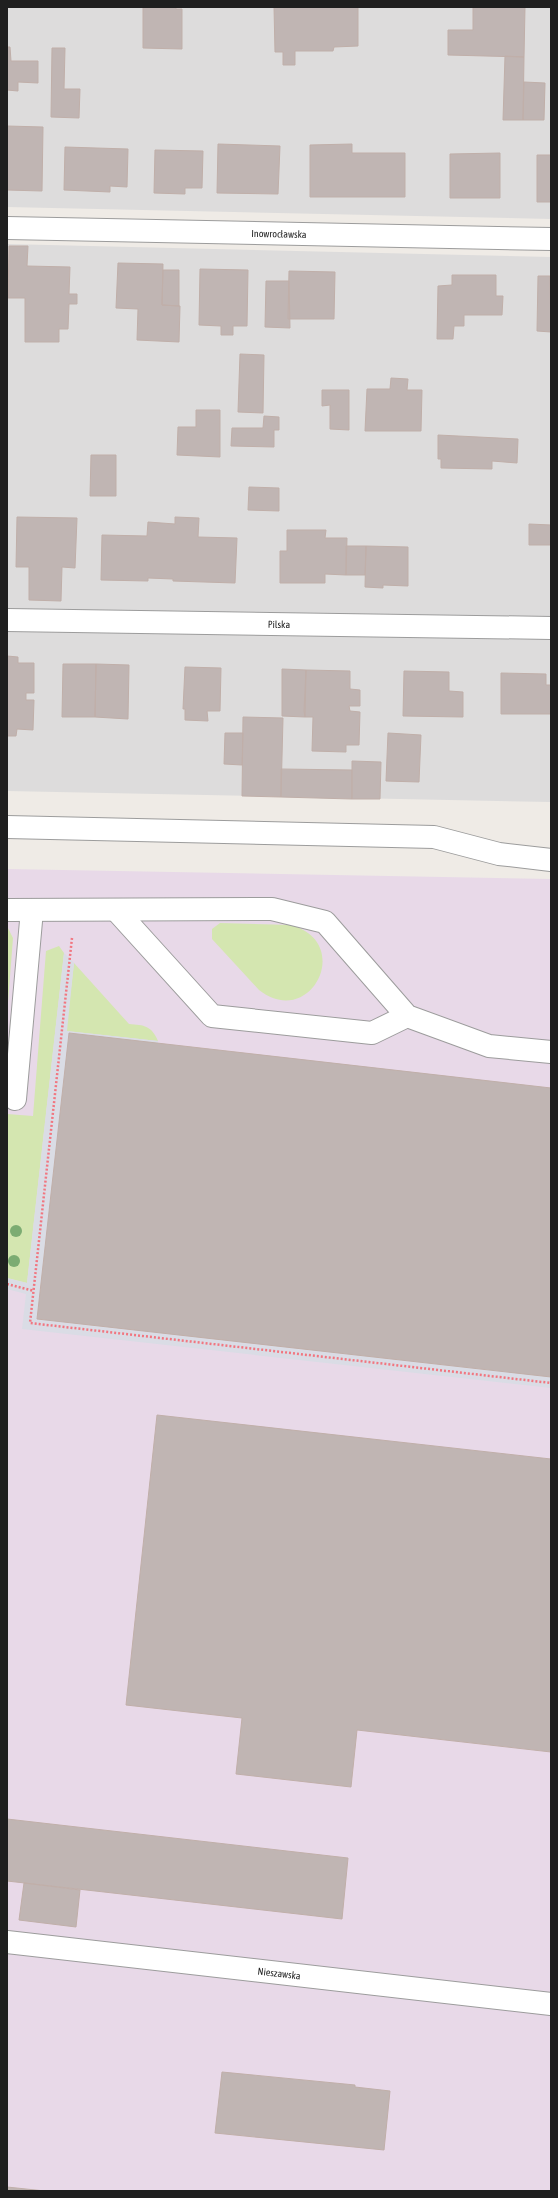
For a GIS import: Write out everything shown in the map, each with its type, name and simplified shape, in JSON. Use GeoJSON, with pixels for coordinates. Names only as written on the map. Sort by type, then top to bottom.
{"type":"FeatureCollection","features":[{"type":"Feature","properties":{"kind":"street","name":"Inowrocławska"},"geometry":{"type":"LineString","coordinates":[[7,228],[551,239]]}},
{"type":"Feature","properties":{"kind":"street","name":"Pilska"},"geometry":{"type":"LineString","coordinates":[[7,620],[551,628]]}},
{"type":"Feature","properties":{"kind":"street"},"geometry":{"type":"LineString","coordinates":[[7,827],[434,837],[499,854],[551,860]]}},
{"type":"Feature","properties":{"kind":"street"},"geometry":{"type":"LineString","coordinates":[[7,910],[272,909],[325,922],[407,1016],[489,1046],[551,1052]]}},
{"type":"Feature","properties":{"kind":"street"},"geometry":{"type":"LineString","coordinates":[[15,1099],[32,910]]}},
{"type":"Feature","properties":{"kind":"street"},"geometry":{"type":"LineString","coordinates":[[116,910],[212,1016],[372,1032],[407,1016]]}},
{"type":"Feature","properties":{"kind":"street","name":"Nieszawska"},"geometry":{"type":"LineString","coordinates":[[7,1942],[551,2004]]}},
{"type":"Feature","properties":{"kind":"path"},"geometry":{"type":"LineString","coordinates":[[74,910],[72,941],[30,1323],[551,1383]]}},
{"type":"Feature","properties":{"kind":"path"},"geometry":{"type":"LineString","coordinates":[[7,1284],[34,1291]]}},
{"type":"Feature","properties":{"kind":"shaded area"},"geometry":{"type":"Polygon","coordinates":[[[7,7],[551,7],[551,219],[7,207],[7,7]]]}},
{"type":"Feature","properties":{"kind":"shaded area"},"geometry":{"type":"Polygon","coordinates":[[[7,244],[551,257],[551,802],[7,791],[7,244]]]}},
{"type":"Feature","properties":{"kind":"shaded area"},"geometry":{"type":"Polygon","coordinates":[[[7,869],[551,879],[551,2191],[7,2191],[7,869]]]}},
{"type":"Feature","properties":{"kind":"shaded area"},"geometry":{"type":"Polygon","coordinates":[[[64,953],[74,963],[67,1031],[158,1041],[158,1044],[69,1033],[37,1319],[551,1377],[551,1388],[22,1329],[26,1294],[7,1289],[7,1278],[27,1283],[64,953]]]}},
{"type":"Feature","properties":{"kind":"green space"},"geometry":{"type":"Polygon","coordinates":[[[220,923],[291,925],[310,935],[320,948],[322,964],[318,979],[308,992],[295,999],[278,999],[259,990],[212,939],[212,929],[220,923]]]}},
{"type":"Feature","properties":{"kind":"green space"},"geometry":{"type":"Polygon","coordinates":[[[7,926],[13,938],[7,1015],[7,926]]]}},
{"type":"Feature","properties":{"kind":"green space"},"geometry":{"type":"Polygon","coordinates":[[[59,946],[64,953],[27,1283],[7,1278],[7,1114],[33,1116],[46,951],[59,946]]]}},
{"type":"Feature","properties":{"kind":"green space"},"geometry":{"type":"Polygon","coordinates":[[[74,963],[129,1024],[147,1027],[153,1032],[158,1041],[66,1031],[74,963]]]}},
{"type":"Feature","properties":{"kind":"building"},"geometry":{"type":"Polygon","coordinates":[[[143,7],[176,7],[176,9],[182,9],[182,49],[143,48],[143,7]]]}},
{"type":"Feature","properties":{"kind":"building"},"geometry":{"type":"Polygon","coordinates":[[[274,7],[358,7],[358,46],[334,47],[333,51],[295,51],[295,65],[283,65],[283,52],[275,52],[274,7]]]}},
{"type":"Feature","properties":{"kind":"building"},"geometry":{"type":"Polygon","coordinates":[[[473,7],[525,7],[524,57],[448,55],[448,30],[473,30],[473,7]]]}},
{"type":"Feature","properties":{"kind":"building"},"geometry":{"type":"Polygon","coordinates":[[[7,47],[10,47],[11,61],[38,61],[38,83],[18,82],[18,91],[7,90],[7,47]]]}},
{"type":"Feature","properties":{"kind":"building"},"geometry":{"type":"Polygon","coordinates":[[[52,48],[65,48],[64,89],[80,89],[79,118],[51,117],[52,48]]]}},
{"type":"Feature","properties":{"kind":"building"},"geometry":{"type":"Polygon","coordinates":[[[505,56],[524,57],[523,120],[503,120],[505,56]]]}},
{"type":"Feature","properties":{"kind":"building"},"geometry":{"type":"Polygon","coordinates":[[[524,82],[545,83],[544,120],[523,120],[524,82]]]}},
{"type":"Feature","properties":{"kind":"building"},"geometry":{"type":"Polygon","coordinates":[[[7,126],[43,127],[42,191],[7,190],[7,126]]]}},
{"type":"Feature","properties":{"kind":"building"},"geometry":{"type":"Polygon","coordinates":[[[218,144],[280,146],[278,194],[217,193],[218,144]]]}},
{"type":"Feature","properties":{"kind":"building"},"geometry":{"type":"Polygon","coordinates":[[[352,144],[352,153],[405,153],[405,197],[310,197],[310,145],[352,144]]]}},
{"type":"Feature","properties":{"kind":"building"},"geometry":{"type":"Polygon","coordinates":[[[65,147],[128,149],[127,187],[110,186],[110,192],[64,190],[65,147]]]}},
{"type":"Feature","properties":{"kind":"building"},"geometry":{"type":"Polygon","coordinates":[[[155,150],[203,151],[202,188],[185,188],[185,194],[154,193],[155,150]]]}},
{"type":"Feature","properties":{"kind":"building"},"geometry":{"type":"Polygon","coordinates":[[[500,153],[500,198],[450,198],[450,154],[500,153]]]}},
{"type":"Feature","properties":{"kind":"building"},"geometry":{"type":"Polygon","coordinates":[[[537,155],[551,155],[551,202],[537,202],[537,155]]]}},
{"type":"Feature","properties":{"kind":"building"},"geometry":{"type":"Polygon","coordinates":[[[9,246],[28,246],[27,266],[70,267],[69,294],[77,294],[77,304],[69,304],[68,329],[59,329],[59,342],[25,342],[25,298],[8,298],[9,246]]]}},
{"type":"Feature","properties":{"kind":"building"},"geometry":{"type":"Polygon","coordinates":[[[118,263],[163,264],[162,305],[180,306],[179,342],[137,340],[138,309],[116,308],[118,263]]]}},
{"type":"Feature","properties":{"kind":"building"},"geometry":{"type":"Polygon","coordinates":[[[200,269],[248,270],[247,326],[233,326],[233,335],[221,335],[221,326],[199,325],[200,269]]]}},
{"type":"Feature","properties":{"kind":"building"},"geometry":{"type":"Polygon","coordinates":[[[163,270],[179,270],[179,306],[162,305],[163,270]]]}},
{"type":"Feature","properties":{"kind":"building"},"geometry":{"type":"Polygon","coordinates":[[[289,271],[335,272],[334,319],[288,319],[289,271]]]}},
{"type":"Feature","properties":{"kind":"building"},"geometry":{"type":"Polygon","coordinates":[[[452,275],[496,275],[496,296],[503,296],[502,315],[464,315],[464,326],[454,326],[453,339],[437,339],[438,286],[452,285],[452,275]]]}},
{"type":"Feature","properties":{"kind":"building"},"geometry":{"type":"Polygon","coordinates":[[[538,276],[550,276],[551,332],[537,331],[538,276]]]}},
{"type":"Feature","properties":{"kind":"building"},"geometry":{"type":"Polygon","coordinates":[[[266,281],[289,281],[290,328],[265,327],[266,281]]]}},
{"type":"Feature","properties":{"kind":"building"},"geometry":{"type":"Polygon","coordinates":[[[240,354],[264,355],[263,413],[238,412],[240,354]]]}},
{"type":"Feature","properties":{"kind":"building"},"geometry":{"type":"Polygon","coordinates":[[[391,378],[408,379],[407,390],[422,390],[421,431],[365,431],[367,389],[390,389],[391,378]]]}},
{"type":"Feature","properties":{"kind":"building"},"geometry":{"type":"Polygon","coordinates":[[[322,390],[349,390],[349,430],[330,429],[330,405],[322,406],[322,390]]]}},
{"type":"Feature","properties":{"kind":"building"},"geometry":{"type":"Polygon","coordinates":[[[196,410],[220,410],[220,457],[177,455],[178,427],[196,427],[196,410]]]}},
{"type":"Feature","properties":{"kind":"building"},"geometry":{"type":"Polygon","coordinates":[[[264,416],[279,417],[279,430],[274,430],[274,447],[231,446],[232,428],[263,428],[264,416]]]}},
{"type":"Feature","properties":{"kind":"building"},"geometry":{"type":"Polygon","coordinates":[[[438,435],[518,439],[517,463],[492,461],[492,469],[441,468],[441,459],[438,459],[438,435]]]}},
{"type":"Feature","properties":{"kind":"building"},"geometry":{"type":"Polygon","coordinates":[[[91,455],[116,455],[116,496],[90,496],[91,455]]]}},
{"type":"Feature","properties":{"kind":"building"},"geometry":{"type":"Polygon","coordinates":[[[249,487],[279,488],[279,511],[248,510],[249,487]]]}},
{"type":"Feature","properties":{"kind":"building"},"geometry":{"type":"Polygon","coordinates":[[[17,517],[77,518],[75,568],[62,567],[61,601],[29,600],[29,567],[16,567],[17,517]]]}},
{"type":"Feature","properties":{"kind":"building"},"geometry":{"type":"Polygon","coordinates":[[[175,517],[199,518],[198,537],[237,538],[235,583],[173,581],[173,579],[148,578],[148,581],[101,580],[102,535],[147,536],[148,522],[175,524],[175,517]]]}},
{"type":"Feature","properties":{"kind":"building"},"geometry":{"type":"Polygon","coordinates":[[[529,524],[551,525],[551,545],[529,545],[529,524]]]}},
{"type":"Feature","properties":{"kind":"building"},"geometry":{"type":"Polygon","coordinates":[[[287,530],[326,530],[325,538],[347,538],[346,575],[325,574],[325,583],[280,583],[280,551],[287,551],[287,530]]]}},
{"type":"Feature","properties":{"kind":"building"},"geometry":{"type":"Polygon","coordinates":[[[346,546],[366,546],[365,575],[346,575],[346,546]]]}},
{"type":"Feature","properties":{"kind":"building"},"geometry":{"type":"Polygon","coordinates":[[[366,546],[408,547],[408,586],[383,585],[383,588],[365,587],[366,546]]]}},
{"type":"Feature","properties":{"kind":"building"},"geometry":{"type":"Polygon","coordinates":[[[7,656],[18,657],[18,663],[34,663],[34,693],[26,693],[26,700],[34,700],[33,730],[17,729],[16,736],[7,736],[7,656]]]}},
{"type":"Feature","properties":{"kind":"building"},"geometry":{"type":"Polygon","coordinates":[[[63,664],[96,664],[95,717],[62,717],[63,664]]]}},
{"type":"Feature","properties":{"kind":"building"},"geometry":{"type":"Polygon","coordinates":[[[96,664],[129,665],[128,719],[95,717],[96,664]]]}},
{"type":"Feature","properties":{"kind":"building"},"geometry":{"type":"Polygon","coordinates":[[[185,667],[221,668],[220,711],[207,711],[208,721],[185,720],[185,709],[183,709],[185,667]]]}},
{"type":"Feature","properties":{"kind":"building"},"geometry":{"type":"Polygon","coordinates":[[[282,669],[306,670],[305,717],[282,716],[282,669]]]}},
{"type":"Feature","properties":{"kind":"building"},"geometry":{"type":"Polygon","coordinates":[[[306,670],[350,671],[350,689],[360,690],[360,706],[349,706],[350,711],[360,712],[359,745],[346,745],[346,752],[312,751],[313,717],[305,717],[304,711],[306,670]]]}},
{"type":"Feature","properties":{"kind":"building"},"geometry":{"type":"Polygon","coordinates":[[[404,671],[449,672],[449,691],[463,692],[463,717],[403,716],[404,671]]]}},
{"type":"Feature","properties":{"kind":"building"},"geometry":{"type":"Polygon","coordinates":[[[501,673],[546,674],[546,685],[551,685],[551,714],[501,714],[501,673]]]}},
{"type":"Feature","properties":{"kind":"building"},"geometry":{"type":"Polygon","coordinates":[[[243,717],[283,718],[281,797],[242,796],[243,717]]]}},
{"type":"Feature","properties":{"kind":"building"},"geometry":{"type":"Polygon","coordinates":[[[225,733],[243,733],[242,765],[224,764],[225,733]]]}},
{"type":"Feature","properties":{"kind":"building"},"geometry":{"type":"Polygon","coordinates":[[[388,733],[421,735],[419,782],[386,781],[388,733]]]}},
{"type":"Feature","properties":{"kind":"building"},"geometry":{"type":"Polygon","coordinates":[[[352,761],[381,762],[380,799],[352,799],[352,761]]]}},
{"type":"Feature","properties":{"kind":"building"},"geometry":{"type":"Polygon","coordinates":[[[281,769],[352,770],[352,799],[281,797],[281,769]]]}},
{"type":"Feature","properties":{"kind":"building"},"geometry":{"type":"Polygon","coordinates":[[[69,1033],[551,1088],[551,1377],[37,1319],[69,1033]]]}},
{"type":"Feature","properties":{"kind":"building"},"geometry":{"type":"Polygon","coordinates":[[[157,1415],[551,1459],[551,1752],[357,1730],[351,1787],[236,1774],[242,1718],[126,1705],[157,1415]]]}},
{"type":"Feature","properties":{"kind":"building"},"geometry":{"type":"Polygon","coordinates":[[[7,1819],[348,1858],[342,1919],[7,1881],[7,1819]]]}},
{"type":"Feature","properties":{"kind":"building"},"geometry":{"type":"Polygon","coordinates":[[[24,1883],[80,1890],[76,1927],[19,1920],[24,1883]]]}},
{"type":"Feature","properties":{"kind":"building"},"geometry":{"type":"Polygon","coordinates":[[[222,2072],[355,2085],[355,2087],[390,2091],[384,2150],[215,2133],[222,2072]]]}},
{"type":"Feature","properties":{"kind":"building"},"geometry":{"type":"Polygon","coordinates":[[[7,2187],[45,2191],[7,2191],[7,2187]]]}}]}
